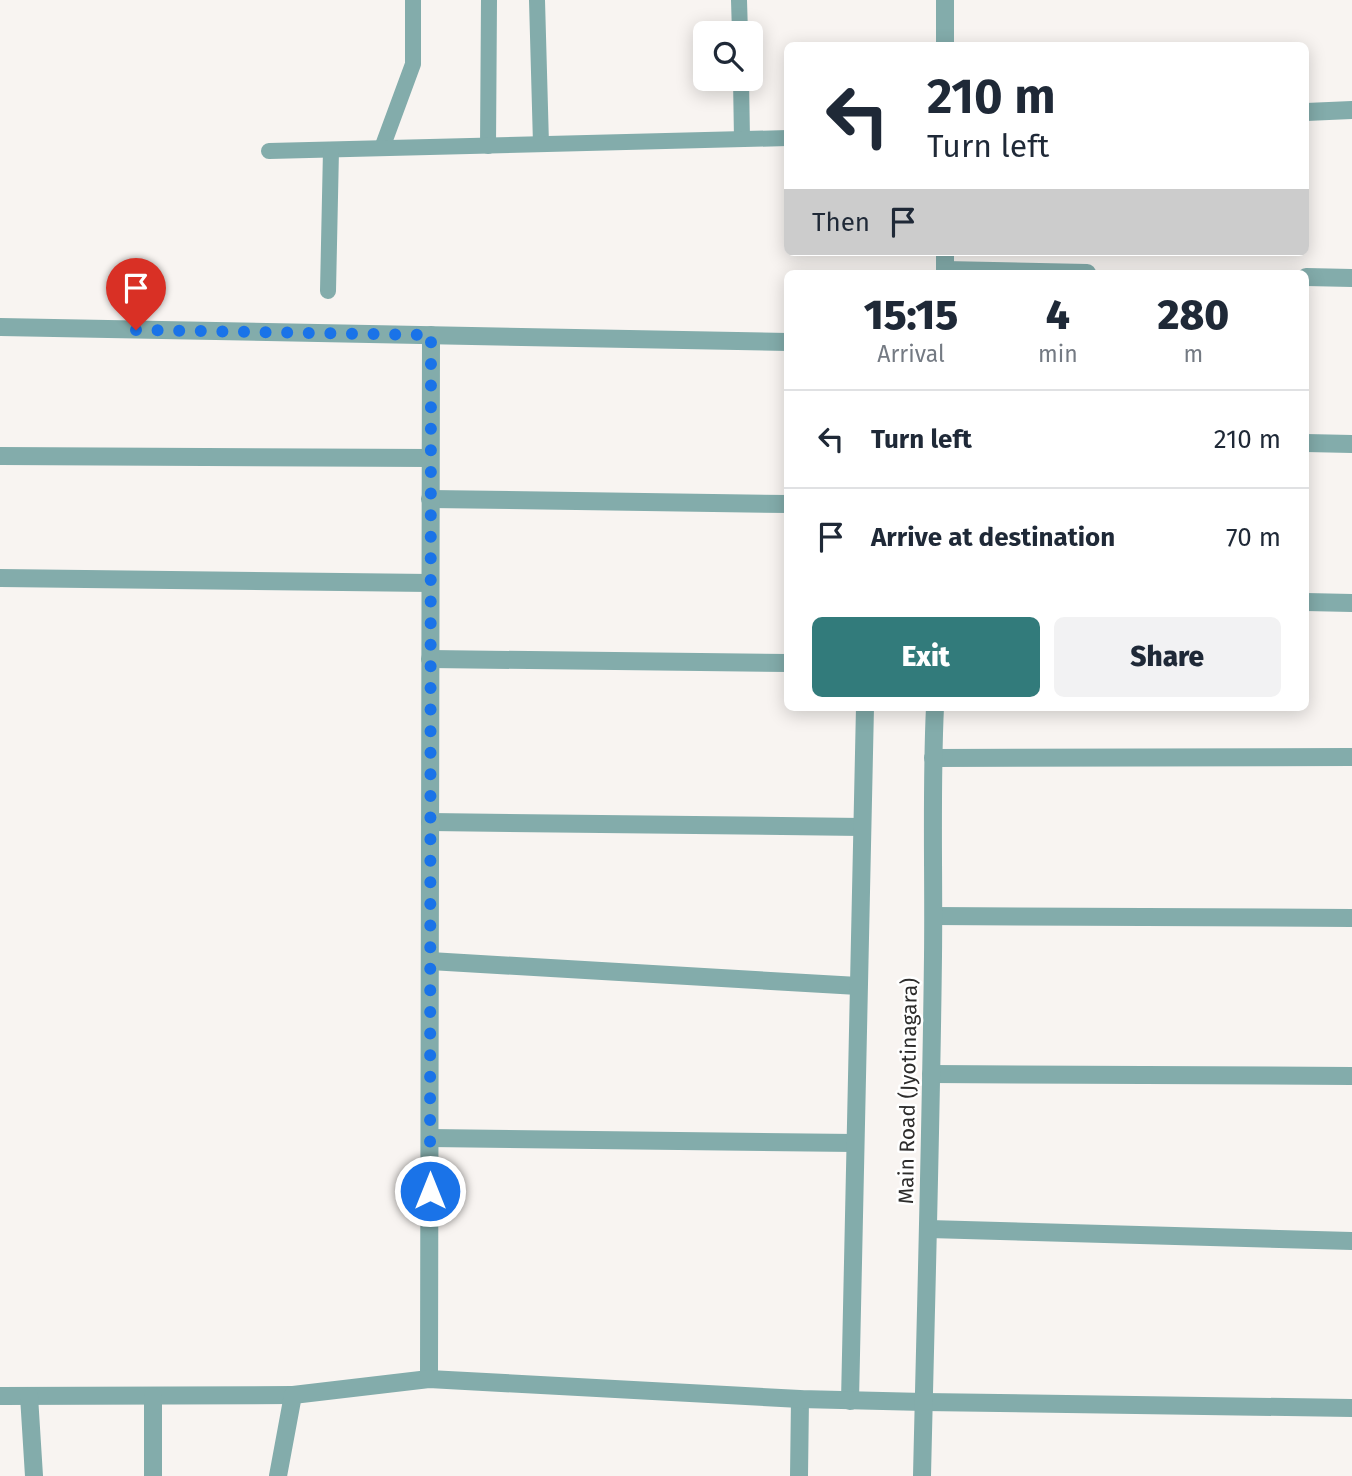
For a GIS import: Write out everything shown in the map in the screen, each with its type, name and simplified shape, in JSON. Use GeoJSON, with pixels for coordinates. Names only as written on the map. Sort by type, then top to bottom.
{"type":"FeatureCollection","features":[{"type":"Feature","properties":{"kind":"street"},"geometry":{"type":"LineString","coordinates":[[945,42],[946,0]]}},
{"type":"Feature","properties":{"kind":"street"},"geometry":{"type":"LineString","coordinates":[[1309,111],[1352,110]]}},
{"type":"Feature","properties":{"kind":"street"},"geometry":{"type":"LineString","coordinates":[[945,265],[1034,270]]}},
{"type":"Feature","properties":{"kind":"street"},"geometry":{"type":"LineString","coordinates":[[1309,277],[1352,278]]}},
{"type":"Feature","properties":{"kind":"street"},"geometry":{"type":"LineString","coordinates":[[0,327],[784,342]]}},
{"type":"Feature","properties":{"kind":"street"},"geometry":{"type":"LineString","coordinates":[[429,1379],[431,335]]}},
{"type":"Feature","properties":{"kind":"street"},"geometry":{"type":"LineString","coordinates":[[1309,443],[1352,444]]}},
{"type":"Feature","properties":{"kind":"street"},"geometry":{"type":"LineString","coordinates":[[0,456],[430,458]]}},
{"type":"Feature","properties":{"kind":"street"},"geometry":{"type":"LineString","coordinates":[[430,499],[784,504]]}},
{"type":"Feature","properties":{"kind":"street"},"geometry":{"type":"LineString","coordinates":[[0,578],[430,583]]}},
{"type":"Feature","properties":{"kind":"street"},"geometry":{"type":"LineString","coordinates":[[1309,602],[1352,603]]}},
{"type":"Feature","properties":{"kind":"street"},"geometry":{"type":"LineString","coordinates":[[430,659],[784,663]]}},
{"type":"Feature","properties":{"kind":"street"},"geometry":{"type":"LineString","coordinates":[[850,1401],[864,711]]}},
{"type":"Feature","properties":{"kind":"street","name":"Main Road (Jyotinagara)"},"geometry":{"type":"LineString","coordinates":[[922,1476],[929,1228],[935,711]]}},
{"type":"Feature","properties":{"kind":"street"},"geometry":{"type":"LineString","coordinates":[[933,758],[1352,757]]}},
{"type":"Feature","properties":{"kind":"street"},"geometry":{"type":"LineString","coordinates":[[430,822],[862,827]]}},
{"type":"Feature","properties":{"kind":"street"},"geometry":{"type":"LineString","coordinates":[[934,916],[1352,918]]}},
{"type":"Feature","properties":{"kind":"street"},"geometry":{"type":"LineString","coordinates":[[430,961],[859,986]]}},
{"type":"Feature","properties":{"kind":"street"},"geometry":{"type":"LineString","coordinates":[[931,1074],[1352,1076]]}},
{"type":"Feature","properties":{"kind":"street"},"geometry":{"type":"LineString","coordinates":[[430,1138],[855,1143]]}},
{"type":"Feature","properties":{"kind":"street"},"geometry":{"type":"LineString","coordinates":[[929,1228],[1352,1241]]}},
{"type":"Feature","properties":{"kind":"street"},"geometry":{"type":"LineString","coordinates":[[0,1396],[293,1395],[429,1379],[850,1401],[1352,1408]]}},
{"type":"Feature","properties":{"kind":"street"},"geometry":{"type":"LineString","coordinates":[[278,1476],[293,1395]]}},
{"type":"Feature","properties":{"kind":"street"},"geometry":{"type":"LineString","coordinates":[[29,1396],[34,1476]]}},
{"type":"Feature","properties":{"kind":"street"},"geometry":{"type":"LineString","coordinates":[[153,1396],[153,1476]]}},
{"type":"Feature","properties":{"kind":"street"},"geometry":{"type":"LineString","coordinates":[[799,1476],[800,1399]]}},
{"type":"Feature","properties":{"kind":"lane"},"geometry":{"type":"LineString","coordinates":[[382,148],[413,64],[413,0]]}},
{"type":"Feature","properties":{"kind":"lane"},"geometry":{"type":"LineString","coordinates":[[488,146],[489,0]]}},
{"type":"Feature","properties":{"kind":"lane"},"geometry":{"type":"LineString","coordinates":[[537,0],[541,144]]}},
{"type":"Feature","properties":{"kind":"lane"},"geometry":{"type":"LineString","coordinates":[[739,0],[740,21]]}},
{"type":"Feature","properties":{"kind":"lane"},"geometry":{"type":"LineString","coordinates":[[741,91],[742,139]]}},
{"type":"Feature","properties":{"kind":"lane"},"geometry":{"type":"LineString","coordinates":[[269,151],[784,138]]}},
{"type":"Feature","properties":{"kind":"lane"},"geometry":{"type":"LineString","coordinates":[[328,291],[331,150]]}},
{"type":"Feature","properties":{"kind":"route"},"geometry":{"type":"LineString","coordinates":[[136,330],[431,335],[430,1191]]}}]}
